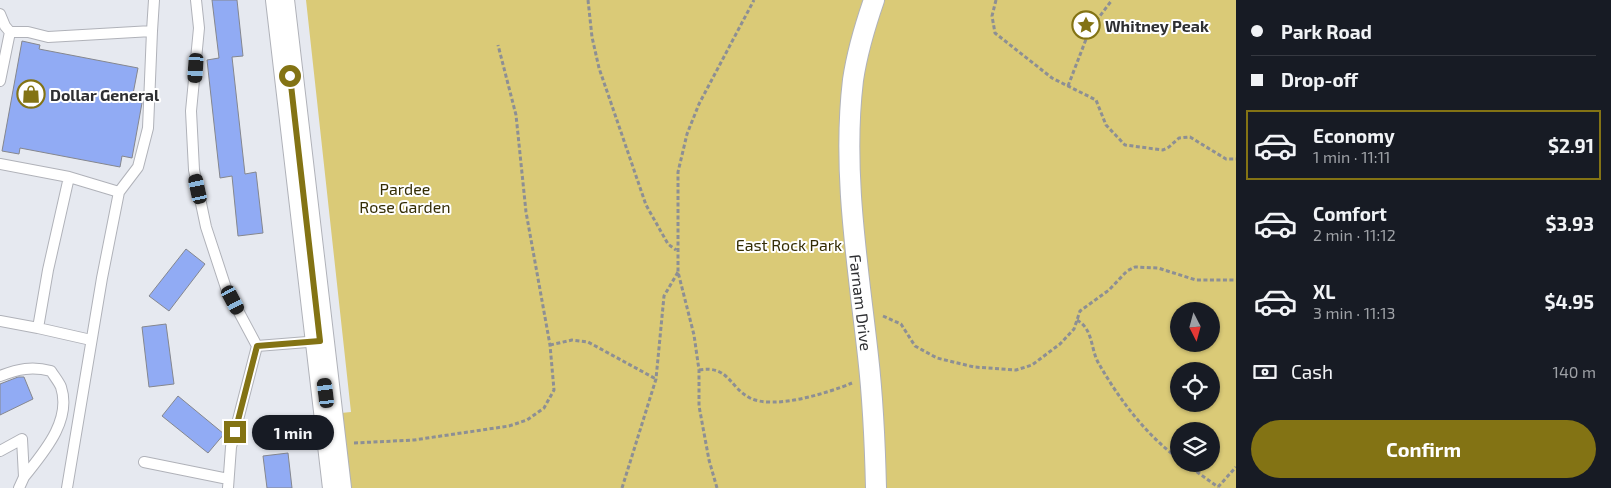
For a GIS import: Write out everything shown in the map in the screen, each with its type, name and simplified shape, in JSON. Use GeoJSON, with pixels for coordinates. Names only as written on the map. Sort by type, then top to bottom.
{"type":"FeatureCollection","features":[{"type":"Feature","properties":{"kind":"main road"},"geometry":{"type":"LineString","coordinates":[[280,0],[337,488]]}},
{"type":"Feature","properties":{"kind":"street","name":"Farnam Drive"},"geometry":{"type":"LineString","coordinates":[[874,0],[858,56],[851,115],[851,193],[870,375],[876,488]]}},
{"type":"Feature","properties":{"kind":"lane"},"geometry":{"type":"LineString","coordinates":[[67,488],[91,340],[119,192],[138,167],[148,128],[154,0]]}},
{"type":"Feature","properties":{"kind":"lane"},"geometry":{"type":"LineString","coordinates":[[144,462],[228,484],[231,447],[257,346],[226,288],[206,227],[194,170],[191,111],[199,28],[196,0]]}},
{"type":"Feature","properties":{"kind":"lane"},"geometry":{"type":"LineString","coordinates":[[0,14],[10,32]]}},
{"type":"Feature","properties":{"kind":"lane"},"geometry":{"type":"LineString","coordinates":[[10,32],[28,32],[48,37],[152,31]]}},
{"type":"Feature","properties":{"kind":"lane"},"geometry":{"type":"LineString","coordinates":[[0,81],[10,32]]}},
{"type":"Feature","properties":{"kind":"lane"},"geometry":{"type":"LineString","coordinates":[[0,164],[69,178],[119,192]]}},
{"type":"Feature","properties":{"kind":"lane"},"geometry":{"type":"LineString","coordinates":[[38,328],[48,270],[69,178]]}},
{"type":"Feature","properties":{"kind":"lane"},"geometry":{"type":"LineString","coordinates":[[0,321],[91,340]]}},
{"type":"Feature","properties":{"kind":"lane"},"geometry":{"type":"LineString","coordinates":[[257,346],[320,341]]}},
{"type":"Feature","properties":{"kind":"lane"},"geometry":{"type":"LineString","coordinates":[[0,376],[18,368],[38,368],[51,371],[61,386],[63,405],[59,426],[44,451],[24,477],[19,488]]}},
{"type":"Feature","properties":{"kind":"lane"},"geometry":{"type":"LineString","coordinates":[[60,417],[77,421]]}},
{"type":"Feature","properties":{"kind":"lane"},"geometry":{"type":"LineString","coordinates":[[0,451],[22,440],[24,477]]}},
{"type":"Feature","properties":{"kind":"path"},"geometry":{"type":"LineString","coordinates":[[588,0],[592,37],[599,68],[646,204],[668,244],[676,251]]}},
{"type":"Feature","properties":{"kind":"path"},"geometry":{"type":"LineString","coordinates":[[716,488],[709,460],[700,406],[699,370],[694,335],[678,272],[676,251],[678,172],[687,134],[699,104],[754,0]]}},
{"type":"Feature","properties":{"kind":"path"},"geometry":{"type":"LineString","coordinates":[[996,0],[992,16],[995,33],[1028,57],[1044,72],[1096,100],[1106,125],[1124,145],[1162,150],[1169,147],[1179,138],[1190,137],[1226,158],[1236,159]]}},
{"type":"Feature","properties":{"kind":"path"},"geometry":{"type":"LineString","coordinates":[[1068,86],[1090,29],[1112,0]]}},
{"type":"Feature","properties":{"kind":"path"},"geometry":{"type":"LineString","coordinates":[[332,445],[414,440],[473,433],[527,420],[544,408],[554,390],[550,345],[526,212],[516,114],[498,45]]}},
{"type":"Feature","properties":{"kind":"path"},"geometry":{"type":"LineString","coordinates":[[863,311],[879,314],[901,324],[915,346],[937,358],[996,370],[1024,369],[1032,365],[1067,337],[1080,311],[1109,290],[1127,271],[1135,267],[1158,268],[1196,280],[1236,280]]}},
{"type":"Feature","properties":{"kind":"path"},"geometry":{"type":"LineString","coordinates":[[622,488],[656,379],[664,296],[678,272]]}},
{"type":"Feature","properties":{"kind":"path"},"geometry":{"type":"LineString","coordinates":[[1077,320],[1086,327],[1097,361],[1110,383],[1149,433],[1170,451]]}},
{"type":"Feature","properties":{"kind":"path"},"geometry":{"type":"LineString","coordinates":[[550,345],[572,340],[588,342],[656,379]]}},
{"type":"Feature","properties":{"kind":"path"},"geometry":{"type":"LineString","coordinates":[[699,370],[708,368],[721,372],[745,395],[766,402],[783,401],[822,392],[870,375]]}},
{"type":"Feature","properties":{"kind":"path"},"geometry":{"type":"LineString","coordinates":[[1197,472],[1217,487],[1236,467]]}},
{"type":"Feature","properties":{"kind":"green space","name":"East Rock Park"},"geometry":{"type":"Polygon","coordinates":[[[306,0],[1236,0],[1236,488],[349,488],[341,413],[351,412],[306,0]]]}},
{"type":"Feature","properties":{"kind":"building"},"geometry":{"type":"Polygon","coordinates":[[[212,0],[237,0],[243,56],[232,57],[245,174],[256,172],[263,233],[238,236],[232,176],[220,178],[207,60],[219,58],[212,0]]]}},
{"type":"Feature","properties":{"kind":"building"},"geometry":{"type":"Polygon","coordinates":[[[22,41],[40,45],[39,49],[138,68],[133,94],[142,96],[142,103],[132,158],[122,156],[120,167],[20,148],[19,154],[2,151],[22,41]]]}},
{"type":"Feature","properties":{"kind":"building"},"geometry":{"type":"Polygon","coordinates":[[[186,249],[205,264],[169,311],[149,296],[186,249]]]}},
{"type":"Feature","properties":{"kind":"building"},"geometry":{"type":"Polygon","coordinates":[[[166,324],[174,384],[149,387],[142,327],[166,324]]]}},
{"type":"Feature","properties":{"kind":"building"},"geometry":{"type":"Polygon","coordinates":[[[18,377],[24,377],[33,399],[0,415],[0,384],[18,377]]]}},
{"type":"Feature","properties":{"kind":"building"},"geometry":{"type":"Polygon","coordinates":[[[178,396],[224,434],[208,453],[162,416],[178,396]]]}},
{"type":"Feature","properties":{"kind":"building"},"geometry":{"type":"Polygon","coordinates":[[[288,453],[292,488],[267,488],[263,456],[288,453]]]}},
{"type":"Feature","properties":{"kind":"place","name":"Whitney Peak"},"geometry":{"type":"Point","coordinates":[1086,25]}},
{"type":"Feature","properties":{"kind":"place","name":"Dollar General"},"geometry":{"type":"Point","coordinates":[31,94]}},
{"type":"Feature","properties":{"kind":"route"},"geometry":{"type":"LineString","coordinates":[[235,432],[257,346],[320,341],[290,76]]}},
{"type":"Feature","properties":{"kind":"park label","name":"Pardee Rose Garden"},"geometry":{"type":"Point","coordinates":[405,197]}}]}
